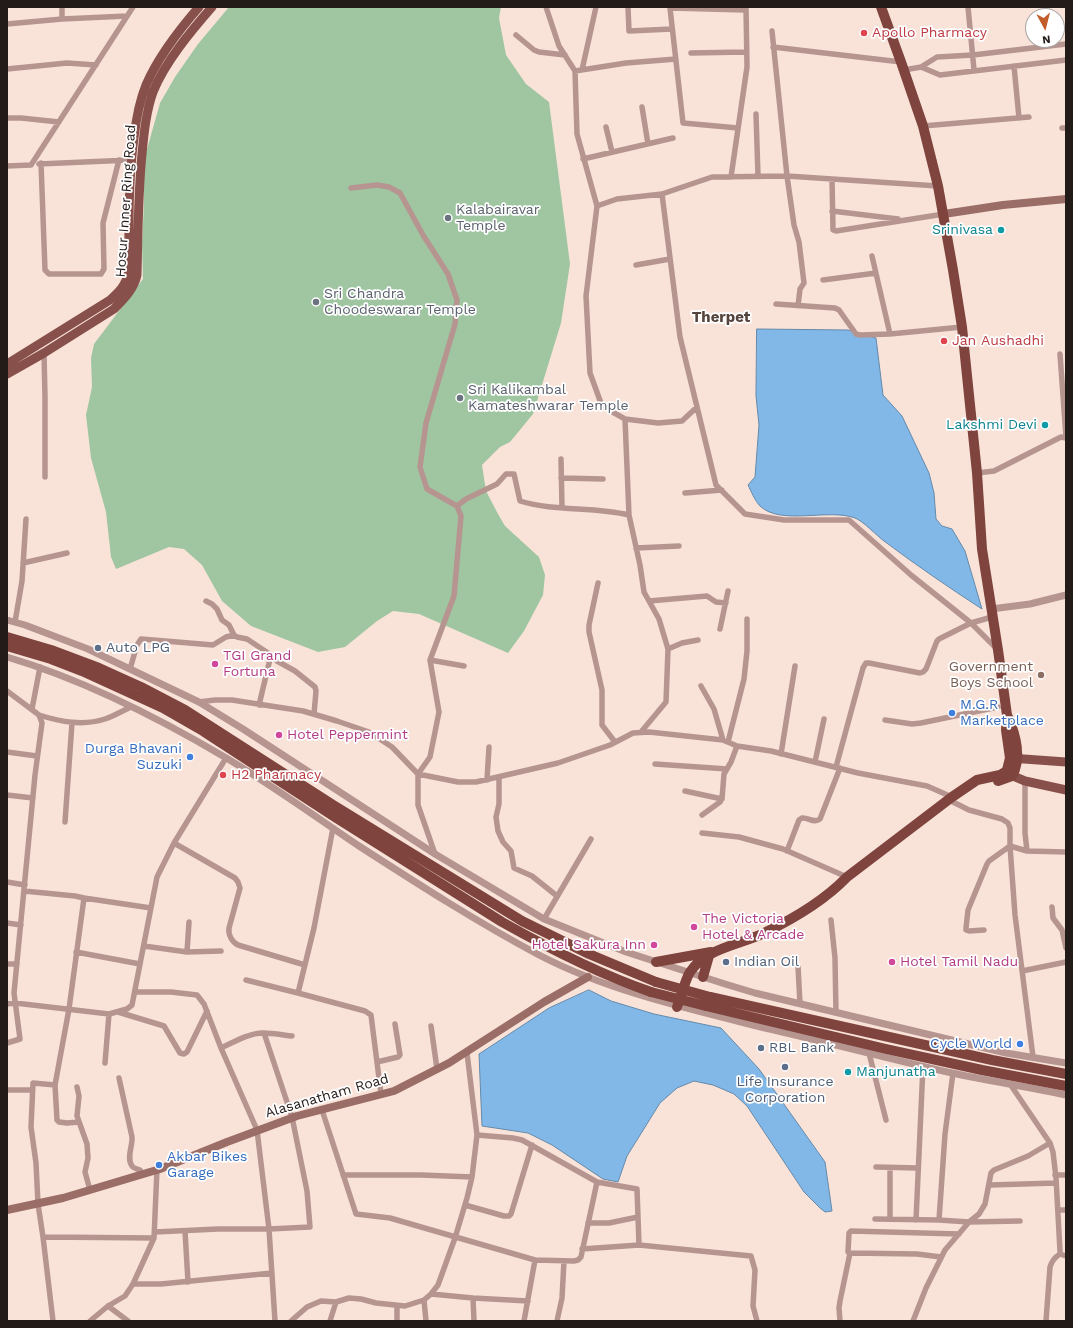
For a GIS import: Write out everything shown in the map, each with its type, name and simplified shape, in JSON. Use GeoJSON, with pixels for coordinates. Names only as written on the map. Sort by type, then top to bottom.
{"type":"FeatureCollection","features":[{"type":"Feature","properties":{"kind":"highway"},"geometry":{"type":"LineString","coordinates":[[656,962],[721,949],[763,934],[818,903],[835,890],[847,877],[977,780],[1009,774],[1007,770],[1014,759],[1014,729],[1007,715],[982,549],[977,473],[962,328],[944,214],[923,126],[881,7]]}},
{"type":"Feature","properties":{"kind":"highway"},"geometry":{"type":"LineString","coordinates":[[7,637],[52,650],[99,668],[141,687],[185,710],[333,805],[522,921],[589,954],[708,1002],[981,1073],[1066,1086]]}},
{"type":"Feature","properties":{"kind":"highway"},"geometry":{"type":"LineString","coordinates":[[7,646],[50,659],[82,671],[163,708],[203,731],[335,817],[502,922],[531,938],[629,984],[651,992],[992,1056],[1066,1074]]}},
{"type":"Feature","properties":{"kind":"highway"},"geometry":{"type":"LineString","coordinates":[[677,1006],[689,973],[702,960],[721,949]]}},
{"type":"Feature","properties":{"kind":"highway"},"geometry":{"type":"LineString","coordinates":[[703,977],[709,956]]}},
{"type":"Feature","properties":{"kind":"main road","name":"Hosur Inner Ring Road"},"geometry":{"type":"LineString","coordinates":[[7,364],[110,300],[121,290],[126,282],[129,272],[130,160],[139,107],[152,73],[172,42],[199,7]]}},
{"type":"Feature","properties":{"kind":"main road","name":"Hosur Inner Ring Road"},"geometry":{"type":"LineString","coordinates":[[7,374],[44,353],[114,309],[133,287],[137,275],[140,176],[146,116],[158,80],[189,35],[212,7]]}},
{"type":"Feature","properties":{"kind":"main road"},"geometry":{"type":"LineString","coordinates":[[944,214],[1004,205],[1066,199]]}},
{"type":"Feature","properties":{"kind":"main road"},"geometry":{"type":"LineString","coordinates":[[1014,759],[1066,762]]}},
{"type":"Feature","properties":{"kind":"main road"},"geometry":{"type":"LineString","coordinates":[[1009,774],[1025,781],[1066,790]]}},
{"type":"Feature","properties":{"kind":"main road","name":"Alasanatham Road"},"geometry":{"type":"LineString","coordinates":[[7,1210],[38,1204],[90,1190],[157,1169],[292,1118],[394,1091],[467,1053],[544,1002],[588,977]]}},
{"type":"Feature","properties":{"kind":"street"},"geometry":{"type":"LineString","coordinates":[[62,7],[62,19]]}},
{"type":"Feature","properties":{"kind":"street"},"geometry":{"type":"LineString","coordinates":[[31,165],[133,7]]}},
{"type":"Feature","properties":{"kind":"street"},"geometry":{"type":"LineString","coordinates":[[546,7],[559,46],[575,70],[577,134],[597,206],[586,296],[590,373],[602,406],[625,419],[658,423],[682,421],[697,407]]}},
{"type":"Feature","properties":{"kind":"street"},"geometry":{"type":"LineString","coordinates":[[582,70],[596,7]]}},
{"type":"Feature","properties":{"kind":"street"},"geometry":{"type":"LineString","coordinates":[[628,7],[629,31],[672,29]]}},
{"type":"Feature","properties":{"kind":"street"},"geometry":{"type":"LineString","coordinates":[[968,7],[974,70]]}},
{"type":"Feature","properties":{"kind":"street"},"geometry":{"type":"LineString","coordinates":[[731,177],[747,67],[746,8],[670,8],[683,123],[738,128]]}},
{"type":"Feature","properties":{"kind":"street"},"geometry":{"type":"LineString","coordinates":[[7,24],[62,19],[127,16]]}},
{"type":"Feature","properties":{"kind":"street"},"geometry":{"type":"LineString","coordinates":[[772,32],[787,176],[794,225],[799,242],[804,284],[800,289],[798,306]]}},
{"type":"Feature","properties":{"kind":"street"},"geometry":{"type":"LineString","coordinates":[[516,34],[534,50],[565,55]]}},
{"type":"Feature","properties":{"kind":"street"},"geometry":{"type":"LineString","coordinates":[[921,67],[937,57],[1066,44]]}},
{"type":"Feature","properties":{"kind":"street"},"geometry":{"type":"LineString","coordinates":[[773,47],[903,66],[921,67],[940,75],[1066,60]]}},
{"type":"Feature","properties":{"kind":"street"},"geometry":{"type":"LineString","coordinates":[[691,53],[746,52]]}},
{"type":"Feature","properties":{"kind":"street"},"geometry":{"type":"LineString","coordinates":[[575,70],[626,63],[676,59]]}},
{"type":"Feature","properties":{"kind":"street"},"geometry":{"type":"LineString","coordinates":[[7,69],[67,63],[96,65]]}},
{"type":"Feature","properties":{"kind":"street"},"geometry":{"type":"LineString","coordinates":[[1014,66],[1019,118]]}},
{"type":"Feature","properties":{"kind":"street"},"geometry":{"type":"LineString","coordinates":[[642,107],[648,144]]}},
{"type":"Feature","properties":{"kind":"street"},"geometry":{"type":"LineString","coordinates":[[756,114],[758,176]]}},
{"type":"Feature","properties":{"kind":"street"},"geometry":{"type":"LineString","coordinates":[[923,126],[1028,117]]}},
{"type":"Feature","properties":{"kind":"street"},"geometry":{"type":"LineString","coordinates":[[7,118],[59,122]]}},
{"type":"Feature","properties":{"kind":"street"},"geometry":{"type":"LineString","coordinates":[[606,127],[612,152]]}},
{"type":"Feature","properties":{"kind":"street"},"geometry":{"type":"LineString","coordinates":[[583,159],[673,138]]}},
{"type":"Feature","properties":{"kind":"street"},"geometry":{"type":"LineString","coordinates":[[41,163],[45,270],[49,274],[101,274],[104,269],[104,216],[119,160]]}},
{"type":"Feature","properties":{"kind":"street"},"geometry":{"type":"LineString","coordinates":[[7,166],[41,163],[130,160]]}},
{"type":"Feature","properties":{"kind":"street"},"geometry":{"type":"LineString","coordinates":[[597,206],[617,199],[662,194],[712,177],[787,176],[938,186]]}},
{"type":"Feature","properties":{"kind":"street"},"geometry":{"type":"LineString","coordinates":[[832,180],[832,230],[836,231],[944,214]]}},
{"type":"Feature","properties":{"kind":"street"},"geometry":{"type":"LineString","coordinates":[[351,188],[377,185],[389,187],[400,193],[448,274],[457,300],[455,324],[426,423],[420,467],[426,488],[457,506],[461,516],[454,596],[430,660],[439,712],[430,757],[418,774],[418,805],[436,854]]}},
{"type":"Feature","properties":{"kind":"street"},"geometry":{"type":"LineString","coordinates":[[662,194],[680,337],[716,485],[745,514],[784,520],[850,520],[911,574],[971,623],[998,650]]}},
{"type":"Feature","properties":{"kind":"street"},"geometry":{"type":"LineString","coordinates":[[832,211],[906,220]]}},
{"type":"Feature","properties":{"kind":"street"},"geometry":{"type":"LineString","coordinates":[[872,256],[890,334]]}},
{"type":"Feature","properties":{"kind":"street"},"geometry":{"type":"LineString","coordinates":[[636,265],[670,259]]}},
{"type":"Feature","properties":{"kind":"street"},"geometry":{"type":"LineString","coordinates":[[823,280],[876,273]]}},
{"type":"Feature","properties":{"kind":"street"},"geometry":{"type":"LineString","coordinates":[[776,304],[835,308],[839,310],[856,334],[860,335],[962,328]]}},
{"type":"Feature","properties":{"kind":"street"},"geometry":{"type":"LineString","coordinates":[[44,353],[45,478]]}},
{"type":"Feature","properties":{"kind":"street"},"geometry":{"type":"LineString","coordinates":[[977,473],[994,471],[1061,437],[1066,438],[1060,354]]}},
{"type":"Feature","properties":{"kind":"street"},"geometry":{"type":"LineString","coordinates":[[625,419],[629,515],[644,592],[659,619],[668,649],[666,702],[641,732]]}},
{"type":"Feature","properties":{"kind":"street"},"geometry":{"type":"LineString","coordinates":[[561,459],[562,507]]}},
{"type":"Feature","properties":{"kind":"street"},"geometry":{"type":"LineString","coordinates":[[457,506],[466,499],[497,484],[506,474],[514,474],[520,501],[548,507],[617,512],[629,515]]}},
{"type":"Feature","properties":{"kind":"street"},"geometry":{"type":"LineString","coordinates":[[561,478],[603,479]]}},
{"type":"Feature","properties":{"kind":"street"},"geometry":{"type":"LineString","coordinates":[[685,493],[722,490]]}},
{"type":"Feature","properties":{"kind":"street"},"geometry":{"type":"LineString","coordinates":[[15,622],[22,581],[26,519]]}},
{"type":"Feature","properties":{"kind":"street"},"geometry":{"type":"LineString","coordinates":[[636,548],[679,546]]}},
{"type":"Feature","properties":{"kind":"street"},"geometry":{"type":"LineString","coordinates":[[23,563],[67,553]]}},
{"type":"Feature","properties":{"kind":"street"},"geometry":{"type":"LineString","coordinates":[[598,583],[589,625],[589,632],[602,690],[602,725],[615,742]]}},
{"type":"Feature","properties":{"kind":"street"},"geometry":{"type":"LineString","coordinates":[[720,629],[728,591]]}},
{"type":"Feature","properties":{"kind":"street"},"geometry":{"type":"LineString","coordinates":[[787,851],[799,820],[804,817],[814,821],[820,819],[838,768],[863,668],[866,663],[920,673],[923,672],[926,669],[939,639],[992,613],[1066,595]]}},
{"type":"Feature","properties":{"kind":"street"},"geometry":{"type":"LineString","coordinates":[[649,600],[707,596],[716,602],[726,603]]}},
{"type":"Feature","properties":{"kind":"street"},"geometry":{"type":"LineString","coordinates":[[206,601],[217,609],[222,620],[229,625],[234,635]]}},
{"type":"Feature","properties":{"kind":"street"},"geometry":{"type":"LineString","coordinates":[[726,741],[744,679],[747,651],[747,619]]}},
{"type":"Feature","properties":{"kind":"street"},"geometry":{"type":"LineString","coordinates":[[7,620],[88,649],[199,702],[436,854],[544,919],[626,952],[725,984],[992,1056],[1033,1057],[1066,1063]]}},
{"type":"Feature","properties":{"kind":"street"},"geometry":{"type":"LineString","coordinates":[[130,669],[140,639],[213,645],[226,637],[234,635],[247,639],[316,687],[314,714]]}},
{"type":"Feature","properties":{"kind":"street"},"geometry":{"type":"LineString","coordinates":[[668,649],[682,643],[698,640]]}},
{"type":"Feature","properties":{"kind":"street"},"geometry":{"type":"LineString","coordinates":[[259,705],[271,656]]}},
{"type":"Feature","properties":{"kind":"street"},"geometry":{"type":"LineString","coordinates":[[7,657],[72,679],[182,732],[226,758],[468,914],[540,956],[588,977],[677,1006],[953,1073],[981,1073],[1010,1084],[1066,1095]]}},
{"type":"Feature","properties":{"kind":"street"},"geometry":{"type":"LineString","coordinates":[[430,660],[464,666]]}},
{"type":"Feature","properties":{"kind":"street"},"geometry":{"type":"LineString","coordinates":[[781,754],[795,666]]}},
{"type":"Feature","properties":{"kind":"street"},"geometry":{"type":"LineString","coordinates":[[32,709],[40,667]]}},
{"type":"Feature","properties":{"kind":"street"},"geometry":{"type":"LineString","coordinates":[[701,686],[714,709],[726,741]]}},
{"type":"Feature","properties":{"kind":"street"},"geometry":{"type":"LineString","coordinates":[[7,691],[40,715],[52,719],[72,722],[86,722],[105,719],[131,707]]}},
{"type":"Feature","properties":{"kind":"street"},"geometry":{"type":"LineString","coordinates":[[199,702],[232,700],[314,714],[369,732],[392,747],[418,774],[458,782],[476,782],[558,764],[615,742],[633,733],[650,732],[726,741],[737,746],[781,754],[877,777],[927,786],[969,810],[1002,818],[1008,823],[1010,828],[1015,915],[1033,1057]]}},
{"type":"Feature","properties":{"kind":"street"},"geometry":{"type":"LineString","coordinates":[[885,720],[912,724],[998,708]]}},
{"type":"Feature","properties":{"kind":"street"},"geometry":{"type":"LineString","coordinates":[[7,1043],[20,1039],[14,993],[33,798],[42,723],[40,715]]}},
{"type":"Feature","properties":{"kind":"street"},"geometry":{"type":"LineString","coordinates":[[814,762],[824,719]]}},
{"type":"Feature","properties":{"kind":"street"},"geometry":{"type":"LineString","coordinates":[[65,822],[72,722]]}},
{"type":"Feature","properties":{"kind":"street"},"geometry":{"type":"LineString","coordinates":[[702,815],[722,799],[724,774],[732,762],[737,746]]}},
{"type":"Feature","properties":{"kind":"street"},"geometry":{"type":"LineString","coordinates":[[487,780],[490,747]]}},
{"type":"Feature","properties":{"kind":"street"},"geometry":{"type":"LineString","coordinates":[[7,752],[38,756]]}},
{"type":"Feature","properties":{"kind":"street"},"geometry":{"type":"LineString","coordinates":[[7,1004],[15,1003],[110,1014],[127,1009],[132,1005],[157,877],[174,843],[226,758]]}},
{"type":"Feature","properties":{"kind":"street"},"geometry":{"type":"LineString","coordinates":[[655,764],[727,769]]}},
{"type":"Feature","properties":{"kind":"street"},"geometry":{"type":"LineString","coordinates":[[499,777],[499,804],[496,817],[498,831],[502,842],[511,851],[514,868],[532,876],[557,896]]}},
{"type":"Feature","properties":{"kind":"street"},"geometry":{"type":"LineString","coordinates":[[1025,781],[1025,833],[1027,851]]}},
{"type":"Feature","properties":{"kind":"street"},"geometry":{"type":"LineString","coordinates":[[685,791],[722,799]]}},
{"type":"Feature","properties":{"kind":"street"},"geometry":{"type":"LineString","coordinates":[[7,795],[33,798]]}},
{"type":"Feature","properties":{"kind":"street"},"geometry":{"type":"LineString","coordinates":[[298,993],[314,928],[333,828]]}},
{"type":"Feature","properties":{"kind":"street"},"geometry":{"type":"LineString","coordinates":[[702,833],[739,837],[787,851],[847,877]]}},
{"type":"Feature","properties":{"kind":"street"},"geometry":{"type":"LineString","coordinates":[[544,919],[591,839]]}},
{"type":"Feature","properties":{"kind":"street"},"geometry":{"type":"LineString","coordinates":[[174,843],[235,878],[238,882],[240,888],[229,928],[229,935],[234,943],[305,965]]}},
{"type":"Feature","properties":{"kind":"street"},"geometry":{"type":"LineString","coordinates":[[1010,846],[1027,851],[1066,852]]}},
{"type":"Feature","properties":{"kind":"street"},"geometry":{"type":"LineString","coordinates":[[984,930],[966,930],[968,910],[987,864],[1010,846]]}},
{"type":"Feature","properties":{"kind":"street"},"geometry":{"type":"LineString","coordinates":[[7,882],[25,888],[151,908]]}},
{"type":"Feature","properties":{"kind":"street"},"geometry":{"type":"LineString","coordinates":[[78,1122],[67,1123],[59,1122],[57,1120],[55,1085],[69,1009],[84,898]]}},
{"type":"Feature","properties":{"kind":"street"},"geometry":{"type":"LineString","coordinates":[[1052,907],[1053,918],[1062,930],[1066,948]]}},
{"type":"Feature","properties":{"kind":"street"},"geometry":{"type":"LineString","coordinates":[[830,920],[835,958],[836,1013]]}},
{"type":"Feature","properties":{"kind":"street"},"geometry":{"type":"LineString","coordinates":[[187,952],[189,922]]}},
{"type":"Feature","properties":{"kind":"street"},"geometry":{"type":"LineString","coordinates":[[7,923],[21,925]]}},
{"type":"Feature","properties":{"kind":"street"},"geometry":{"type":"LineString","coordinates":[[144,946],[187,952],[221,951]]}},
{"type":"Feature","properties":{"kind":"street"},"geometry":{"type":"LineString","coordinates":[[76,952],[140,964]]}},
{"type":"Feature","properties":{"kind":"street"},"geometry":{"type":"LineString","coordinates":[[1022,971],[1066,962]]}},
{"type":"Feature","properties":{"kind":"street"},"geometry":{"type":"LineString","coordinates":[[7,964],[17,964]]}},
{"type":"Feature","properties":{"kind":"street"},"geometry":{"type":"LineString","coordinates":[[798,966],[800,1004]]}},
{"type":"Feature","properties":{"kind":"street"},"geometry":{"type":"LineString","coordinates":[[246,980],[369,1013],[371,1015],[381,1094]]}},
{"type":"Feature","properties":{"kind":"street"},"geometry":{"type":"LineString","coordinates":[[135,992],[170,992],[197,995],[207,1011],[221,1048],[257,1130],[268,1229],[275,1321]]}},
{"type":"Feature","properties":{"kind":"street"},"geometry":{"type":"LineString","coordinates":[[118,1012],[164,1026],[180,1053],[184,1054],[187,1052],[207,1011]]}},
{"type":"Feature","properties":{"kind":"street"},"geometry":{"type":"LineString","coordinates":[[105,1063],[110,1014]]}},
{"type":"Feature","properties":{"kind":"street"},"geometry":{"type":"LineString","coordinates":[[377,1062],[398,1057],[400,1055],[395,1024]]}},
{"type":"Feature","properties":{"kind":"street"},"geometry":{"type":"LineString","coordinates":[[431,1026],[438,1069]]}},
{"type":"Feature","properties":{"kind":"street"},"geometry":{"type":"LineString","coordinates":[[221,1048],[248,1036],[264,1033],[292,1036]]}},
{"type":"Feature","properties":{"kind":"street"},"geometry":{"type":"LineString","coordinates":[[43,1237],[154,1235],[218,1229],[310,1227],[307,1190],[292,1118],[264,1033]]}},
{"type":"Feature","properties":{"kind":"street"},"geometry":{"type":"LineString","coordinates":[[291,1321],[307,1306],[321,1301],[336,1302],[349,1298],[405,1306],[424,1300],[438,1285],[465,1205],[472,1178],[477,1135],[467,1053]]}},
{"type":"Feature","properties":{"kind":"street"},"geometry":{"type":"LineString","coordinates":[[869,1053],[886,1120]]}},
{"type":"Feature","properties":{"kind":"street"},"geometry":{"type":"LineString","coordinates":[[916,1220],[923,1066]]}},
{"type":"Feature","properties":{"kind":"street"},"geometry":{"type":"LineString","coordinates":[[940,1220],[945,1134],[953,1073]]}},
{"type":"Feature","properties":{"kind":"street"},"geometry":{"type":"LineString","coordinates":[[119,1078],[132,1137],[130,1163],[133,1167],[140,1170],[142,1174]]}},
{"type":"Feature","properties":{"kind":"street"},"geometry":{"type":"LineString","coordinates":[[53,1321],[38,1204],[36,1163],[31,1127],[33,1083],[55,1085]]}},
{"type":"Feature","properties":{"kind":"street"},"geometry":{"type":"LineString","coordinates":[[1010,1084],[1050,1143],[1053,1152],[1063,1255],[1055,1257],[1051,1262],[1046,1321]]}},
{"type":"Feature","properties":{"kind":"street"},"geometry":{"type":"LineString","coordinates":[[77,1088],[77,1116],[87,1144],[88,1158],[85,1172],[90,1190]]}},
{"type":"Feature","properties":{"kind":"street"},"geometry":{"type":"LineString","coordinates":[[7,1090],[32,1090]]}},
{"type":"Feature","properties":{"kind":"street"},"geometry":{"type":"LineString","coordinates":[[322,1110],[356,1214],[390,1218],[454,1238],[535,1260],[578,1260],[581,1257],[597,1182]]}},
{"type":"Feature","properties":{"kind":"street"},"geometry":{"type":"LineString","coordinates":[[477,1135],[522,1140],[532,1144],[597,1182],[637,1189],[639,1245]]}},
{"type":"Feature","properties":{"kind":"street"},"geometry":{"type":"LineString","coordinates":[[913,1321],[926,1288],[945,1250],[969,1222],[979,1214],[985,1204],[990,1185],[991,1173],[994,1170],[1028,1156],[1050,1143]]}},
{"type":"Feature","properties":{"kind":"street"},"geometry":{"type":"LineString","coordinates":[[465,1205],[504,1216],[509,1216],[511,1214],[532,1144]]}},
{"type":"Feature","properties":{"kind":"street"},"geometry":{"type":"LineString","coordinates":[[876,1167],[918,1168]]}},
{"type":"Feature","properties":{"kind":"street"},"geometry":{"type":"LineString","coordinates":[[890,1168],[890,1219]]}},
{"type":"Feature","properties":{"kind":"street"},"geometry":{"type":"LineString","coordinates":[[90,1321],[108,1306],[125,1296],[133,1284],[154,1235],[157,1169]]}},
{"type":"Feature","properties":{"kind":"street"},"geometry":{"type":"LineString","coordinates":[[343,1175],[422,1175],[472,1178]]}},
{"type":"Feature","properties":{"kind":"street"},"geometry":{"type":"LineString","coordinates":[[1055,1175],[1066,1175]]}},
{"type":"Feature","properties":{"kind":"street"},"geometry":{"type":"LineString","coordinates":[[990,1185],[1056,1183]]}},
{"type":"Feature","properties":{"kind":"street"},"geometry":{"type":"LineString","coordinates":[[1058,1210],[1066,1210]]}},
{"type":"Feature","properties":{"kind":"street"},"geometry":{"type":"LineString","coordinates":[[588,1223],[609,1223],[638,1217]]}},
{"type":"Feature","properties":{"kind":"street"},"geometry":{"type":"LineString","coordinates":[[875,1219],[969,1222],[1020,1221]]}},
{"type":"Feature","properties":{"kind":"street"},"geometry":{"type":"LineString","coordinates":[[185,1231],[188,1282]]}},
{"type":"Feature","properties":{"kind":"street"},"geometry":{"type":"LineString","coordinates":[[840,1321],[839,1308],[850,1253],[848,1252],[849,1233],[851,1231],[959,1234]]}},
{"type":"Feature","properties":{"kind":"street"},"geometry":{"type":"LineString","coordinates":[[582,1249],[639,1245],[751,1256],[755,1270],[753,1306],[757,1321]]}},
{"type":"Feature","properties":{"kind":"street"},"geometry":{"type":"LineString","coordinates":[[850,1253],[917,1254],[941,1257]]}},
{"type":"Feature","properties":{"kind":"street"},"geometry":{"type":"LineString","coordinates":[[524,1321],[535,1260]]}},
{"type":"Feature","properties":{"kind":"street"},"geometry":{"type":"LineString","coordinates":[[558,1321],[562,1298],[564,1261]]}},
{"type":"Feature","properties":{"kind":"street"},"geometry":{"type":"LineString","coordinates":[[133,1284],[188,1282],[272,1273]]}},
{"type":"Feature","properties":{"kind":"street"},"geometry":{"type":"LineString","coordinates":[[431,1294],[528,1301]]}},
{"type":"Feature","properties":{"kind":"street"},"geometry":{"type":"LineString","coordinates":[[473,1298],[474,1321]]}},
{"type":"Feature","properties":{"kind":"street"},"geometry":{"type":"LineString","coordinates":[[424,1300],[426,1321]]}},
{"type":"Feature","properties":{"kind":"street"},"geometry":{"type":"LineString","coordinates":[[330,1321],[336,1302]]}},
{"type":"Feature","properties":{"kind":"street"},"geometry":{"type":"LineString","coordinates":[[108,1306],[128,1321]]}},
{"type":"Feature","properties":{"kind":"street"},"geometry":{"type":"LineString","coordinates":[[397,1306],[397,1321]]}},
{"type":"Feature","properties":{"kind":"green space"},"geometry":{"type":"Polygon","coordinates":[[[229,7],[501,7],[499,18],[506,55],[526,84],[549,102],[570,264],[561,323],[533,414],[510,442],[500,447],[482,465],[486,491],[498,514],[505,526],[539,557],[545,575],[543,595],[524,631],[508,653],[419,614],[393,611],[377,621],[345,647],[318,652],[251,626],[222,601],[202,565],[184,549],[169,547],[116,569],[111,557],[106,512],[91,458],[86,415],[92,387],[91,358],[94,344],[143,279],[142,245],[144,160],[160,103],[175,77],[198,44],[229,7]]]}},
{"type":"Feature","properties":{"kind":"water"},"geometry":{"type":"Polygon","coordinates":[[[757,329],[848,330],[876,338],[883,395],[902,416],[929,473],[934,493],[936,519],[942,526],[952,529],[965,551],[982,609],[908,559],[855,518],[844,515],[780,515],[769,512],[758,504],[748,485],[755,477],[759,425],[756,396],[757,329]]]}},
{"type":"Feature","properties":{"kind":"water"},"geometry":{"type":"Polygon","coordinates":[[[589,990],[611,1001],[654,1014],[721,1028],[759,1069],[825,1162],[832,1211],[825,1212],[804,1192],[747,1106],[734,1094],[713,1085],[694,1081],[677,1088],[660,1103],[627,1156],[618,1182],[603,1179],[552,1145],[528,1133],[482,1126],[479,1054],[549,1008],[589,990]]]}},
{"type":"Feature","properties":{"kind":"place","name":"Apollo Pharmacy"},"geometry":{"type":"Point","coordinates":[864,33]}},
{"type":"Feature","properties":{"kind":"place","name":"Kalabairavar Temple"},"geometry":{"type":"Point","coordinates":[448,218]}},
{"type":"Feature","properties":{"kind":"place","name":"Srinivasa"},"geometry":{"type":"Point","coordinates":[1001,230]}},
{"type":"Feature","properties":{"kind":"place","name":"Sri Chandra Choodeswarar Temple"},"geometry":{"type":"Point","coordinates":[316,302]}},
{"type":"Feature","properties":{"kind":"place","name":"Jan Aushadhi"},"geometry":{"type":"Point","coordinates":[944,341]}},
{"type":"Feature","properties":{"kind":"place","name":"Sri Kalikambal Kamateshwarar Temple"},"geometry":{"type":"Point","coordinates":[460,398]}},
{"type":"Feature","properties":{"kind":"place","name":"Lakshmi Devi"},"geometry":{"type":"Point","coordinates":[1045,425]}},
{"type":"Feature","properties":{"kind":"place","name":"Auto LPG"},"geometry":{"type":"Point","coordinates":[98,648]}},
{"type":"Feature","properties":{"kind":"place","name":"TGI Grand Fortuna"},"geometry":{"type":"Point","coordinates":[215,664]}},
{"type":"Feature","properties":{"kind":"place","name":"Government Boys School"},"geometry":{"type":"Point","coordinates":[1041,675]}},
{"type":"Feature","properties":{"kind":"place","name":"M.G.R Marketplace"},"geometry":{"type":"Point","coordinates":[952,713]}},
{"type":"Feature","properties":{"kind":"place","name":"Hotel Peppermint"},"geometry":{"type":"Point","coordinates":[279,735]}},
{"type":"Feature","properties":{"kind":"place","name":"Durga Bhavani Suzuki"},"geometry":{"type":"Point","coordinates":[190,757]}},
{"type":"Feature","properties":{"kind":"place","name":"H2 Pharmacy"},"geometry":{"type":"Point","coordinates":[223,775]}},
{"type":"Feature","properties":{"kind":"place","name":"The Victoria Hotel & Arcade"},"geometry":{"type":"Point","coordinates":[694,927]}},
{"type":"Feature","properties":{"kind":"place","name":"Hotel Sakura Inn"},"geometry":{"type":"Point","coordinates":[654,945]}},
{"type":"Feature","properties":{"kind":"place","name":"Indian Oil"},"geometry":{"type":"Point","coordinates":[726,962]}},
{"type":"Feature","properties":{"kind":"place","name":"Hotel Tamil Nadu"},"geometry":{"type":"Point","coordinates":[892,962]}},
{"type":"Feature","properties":{"kind":"place","name":"Cycle World"},"geometry":{"type":"Point","coordinates":[1020,1044]}},
{"type":"Feature","properties":{"kind":"place","name":"RBL Bank"},"geometry":{"type":"Point","coordinates":[761,1048]}},
{"type":"Feature","properties":{"kind":"place","name":"Life Insurance Corporation"},"geometry":{"type":"Point","coordinates":[785,1067]}},
{"type":"Feature","properties":{"kind":"place","name":"Manjunatha"},"geometry":{"type":"Point","coordinates":[848,1072]}},
{"type":"Feature","properties":{"kind":"place","name":"Akbar Bikes Garage"},"geometry":{"type":"Point","coordinates":[159,1165]}},
{"type":"Feature","properties":{"kind":"district","name":"Therpet"},"geometry":{"type":"Point","coordinates":[721,318]}}]}
